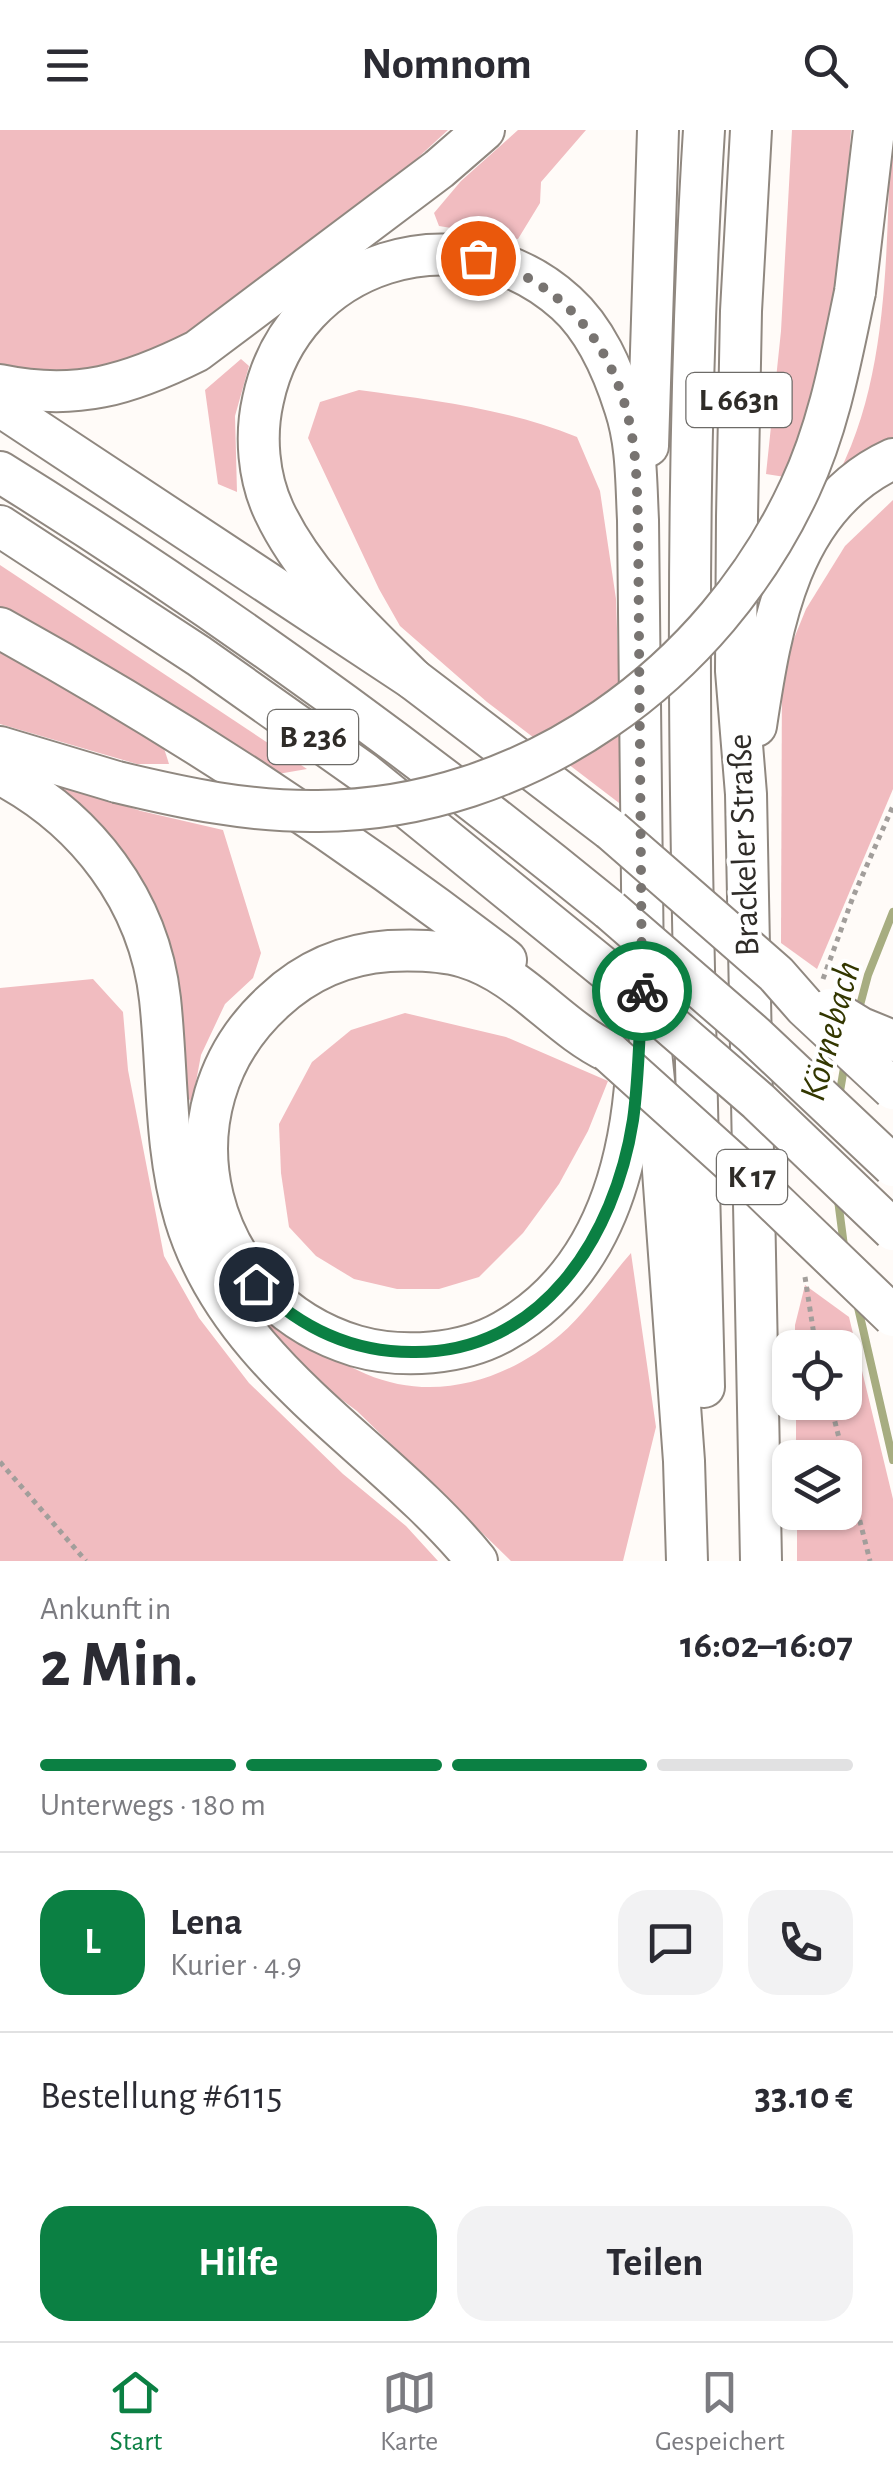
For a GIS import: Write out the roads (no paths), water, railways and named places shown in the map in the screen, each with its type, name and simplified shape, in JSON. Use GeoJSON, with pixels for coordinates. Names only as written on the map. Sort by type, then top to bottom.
{"type":"FeatureCollection","features":[{"type":"Feature","properties":{"kind":"highway"},"geometry":{"type":"LineString","coordinates":[[0,385],[33,392],[71,393],[128,381],[197,351],[484,130]]}},
{"type":"Feature","properties":{"kind":"highway"},"geometry":{"type":"LineString","coordinates":[[638,520],[648,448],[658,130]]}},
{"type":"Feature","properties":{"kind":"highway","name":"Brackeler Straße"},"geometry":{"type":"LineString","coordinates":[[704,130],[691,522],[691,855],[708,1561]]}},
{"type":"Feature","properties":{"kind":"highway","name":"Brackeler Straße"},"geometry":{"type":"LineString","coordinates":[[751,130],[742,311],[736,671],[746,794],[761,1561]]}},
{"type":"Feature","properties":{"kind":"highway"},"geometry":{"type":"LineString","coordinates":[[0,747],[117,782],[205,802],[258,810],[319,811],[390,804],[463,788],[521,766],[573,740],[627,705],[717,622],[756,569],[802,485],[829,408],[855,292],[874,130]]}},
{"type":"Feature","properties":{"kind":"highway"},"geometry":{"type":"LineString","coordinates":[[413,680],[349,615],[297,553],[272,508],[260,465],[258,421],[272,366],[300,320],[322,297],[362,273],[425,254],[478,258],[504,264],[548,289],[584,323],[613,375],[634,449],[638,520],[626,973],[633,1120],[598,1234],[563,1286],[520,1322],[496,1336],[445,1351],[367,1349],[320,1332],[275,1303],[239,1262],[225,1237],[216,1212],[207,1160],[208,1134],[219,1086],[240,1040],[255,1020],[298,980],[330,964],[369,952],[412,950],[463,957],[513,982],[585,1040],[609,1052]]}},
{"type":"Feature","properties":{"kind":"highway"},"geometry":{"type":"LineString","coordinates":[[0,406],[175,518],[413,680],[611,830],[776,974],[805,1008],[893,1089]]}},
{"type":"Feature","properties":{"kind":"highway"},"geometry":{"type":"LineString","coordinates":[[746,794],[769,642],[791,570],[815,527],[841,495],[873,468],[893,459]]}},
{"type":"Feature","properties":{"kind":"highway","name":"B 236"},"geometry":{"type":"LineString","coordinates":[[0,472],[145,564],[314,680],[493,815],[610,910],[754,1036],[893,1166]]}},
{"type":"Feature","properties":{"kind":"highway","name":"B 236"},"geometry":{"type":"LineString","coordinates":[[0,526],[199,656],[363,772],[626,973],[893,1230]]}},
{"type":"Feature","properties":{"kind":"highway"},"geometry":{"type":"LineString","coordinates":[[0,628],[226,762],[528,976],[592,1030],[609,1052],[761,1188],[893,1316]]}},
{"type":"Feature","properties":{"kind":"highway"},"geometry":{"type":"LineString","coordinates":[[0,774],[35,792],[64,815],[102,858],[136,915],[160,994],[169,1126],[185,1218],[204,1265],[228,1308],[260,1351],[418,1496],[477,1561]]}},
{"type":"Feature","properties":{"kind":"highway"},"geometry":{"type":"LineString","coordinates":[[626,973],[663,1176],[684,1461],[687,1561]]}},
{"type":"Feature","properties":{"kind":"highway"},"geometry":{"type":"LineString","coordinates":[[776,974],[862,1028],[893,1040]]}},
{"type":"Feature","properties":{"kind":"waterway","name":"Körnebach"},"geometry":{"type":"LineString","coordinates":[[859,1009],[893,912]]}},
{"type":"Feature","properties":{"kind":"waterway","name":"Körnebach"},"geometry":{"type":"LineString","coordinates":[[839,1097],[845,1062]]}},
{"type":"Feature","properties":{"kind":"waterway","name":"Körnebach"},"geometry":{"type":"LineString","coordinates":[[838,1200],[844,1246]]}},
{"type":"Feature","properties":{"kind":"waterway","name":"Körnebach"},"geometry":{"type":"LineString","coordinates":[[857,1303],[893,1460]]}}]}
